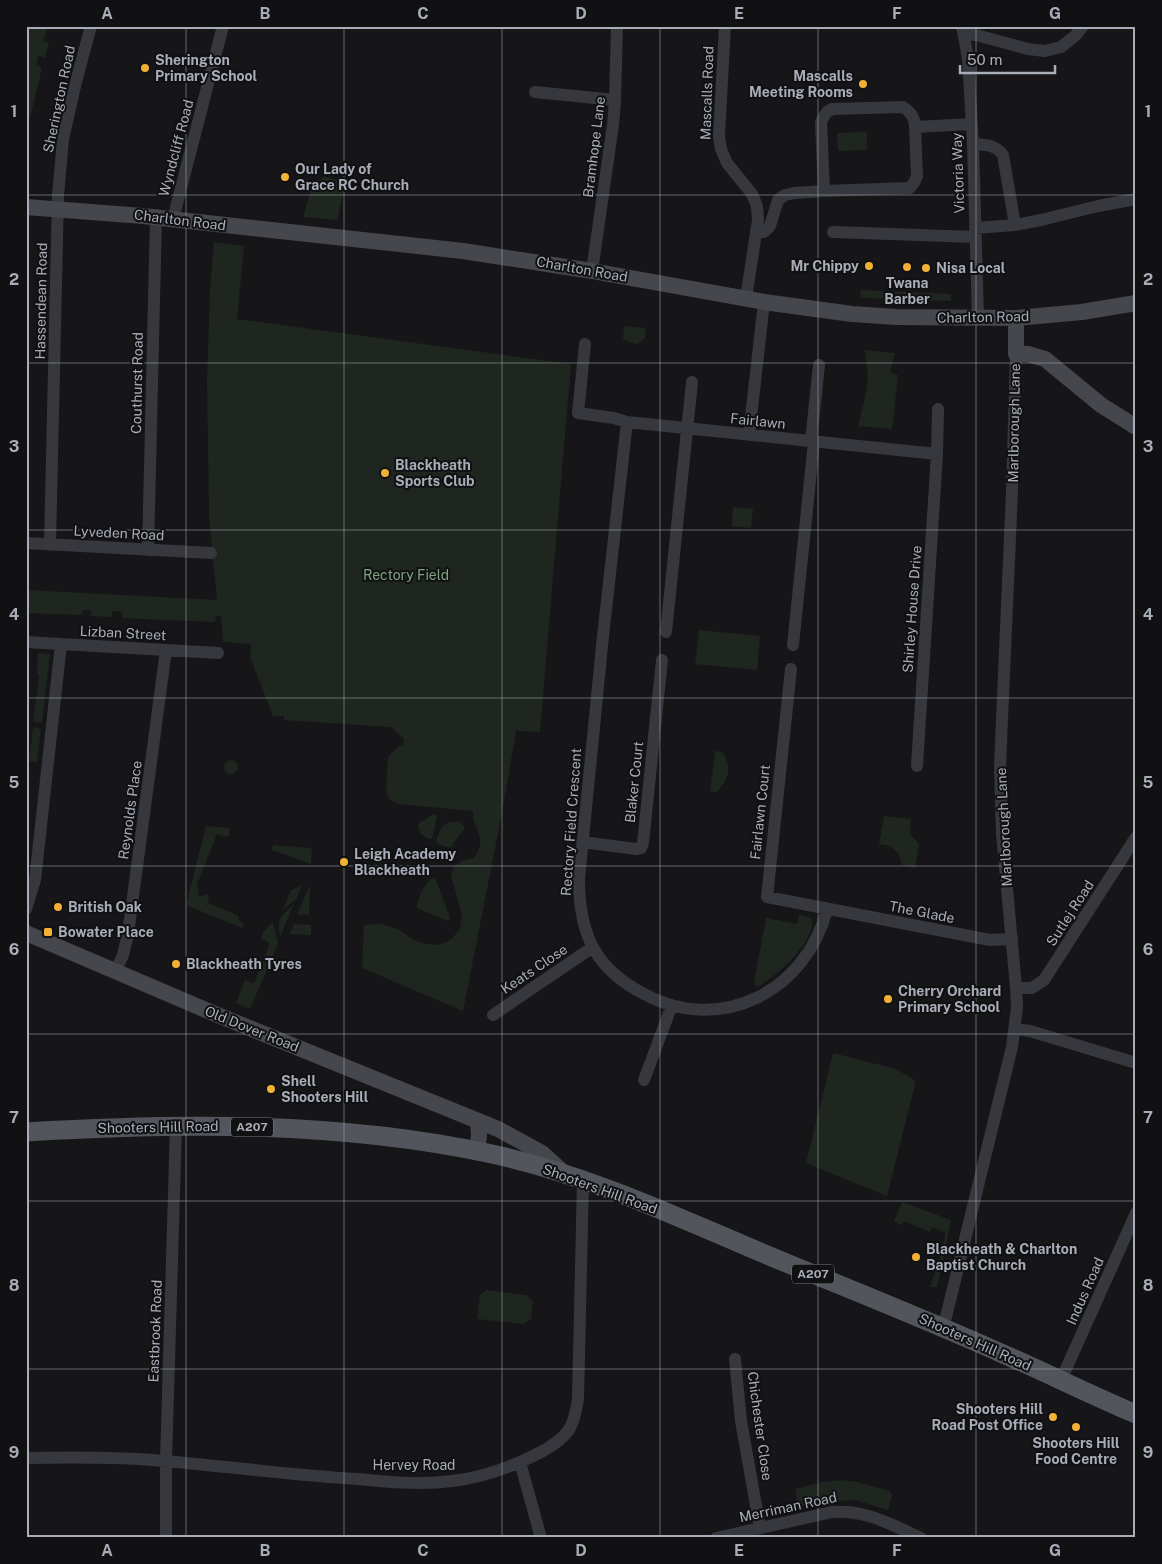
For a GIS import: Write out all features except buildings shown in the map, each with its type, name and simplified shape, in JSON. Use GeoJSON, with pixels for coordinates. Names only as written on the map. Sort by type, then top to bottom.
{"type":"FeatureCollection","features":[{"type":"Feature","properties":{"kind":"main road","name":"Charlton Road"},"geometry":{"type":"LineString","coordinates":[[26,207],[164,218],[463,251],[592,271],[764,302],[852,314],[896,317],[1016,318],[1082,312],[1136,303]]}},
{"type":"Feature","properties":{"kind":"main road","name":"Marlborough Lane"},"geometry":{"type":"LineString","coordinates":[[1016,318],[1016,354]]}},
{"type":"Feature","properties":{"kind":"main road"},"geometry":{"type":"LineString","coordinates":[[1016,354],[1028,354],[1045,360],[1101,405],[1136,427]]}},
{"type":"Feature","properties":{"kind":"main road","name":"Old Dover Road"},"geometry":{"type":"LineString","coordinates":[[26,933],[115,972],[498,1129],[542,1153],[564,1173]]}},
{"type":"Feature","properties":{"kind":"main road"},"geometry":{"type":"LineString","coordinates":[[484,1124],[479,1136],[485,1152]]}},
{"type":"Feature","properties":{"kind":"main road","name":"Shooters Hill Road"},"geometry":{"type":"LineString","coordinates":[[26,1132],[176,1126],[240,1126],[334,1131],[421,1141],[485,1152],[564,1173],[583,1180],[942,1327],[1136,1414]]}},
{"type":"Feature","properties":{"kind":"street","name":"Sherington Road"},"geometry":{"type":"LineString","coordinates":[[58,209],[62,140],[91,26]]}},
{"type":"Feature","properties":{"kind":"street","name":"Wyndcliff Road"},"geometry":{"type":"LineString","coordinates":[[164,218],[223,26]]}},
{"type":"Feature","properties":{"kind":"street","name":"Bramhope Lane"},"geometry":{"type":"LineString","coordinates":[[592,271],[616,100],[617,26]]}},
{"type":"Feature","properties":{"kind":"street","name":"Mascalls Road"},"geometry":{"type":"LineString","coordinates":[[725,26],[719,136],[721,149],[727,163],[752,194],[757,206],[758,220],[746,298]]}},
{"type":"Feature","properties":{"kind":"street"},"geometry":{"type":"LineString","coordinates":[[963,29],[976,35],[1028,49],[1045,51],[1061,47],[1083,26]]}},
{"type":"Feature","properties":{"kind":"street","name":"Victoria Way"},"geometry":{"type":"LineString","coordinates":[[963,29],[968,58],[972,124],[978,319]]}},
{"type":"Feature","properties":{"kind":"street"},"geometry":{"type":"LineString","coordinates":[[535,92],[616,100]]}},
{"type":"Feature","properties":{"kind":"street"},"geometry":{"type":"LineString","coordinates":[[756,231],[764,232],[770,226],[778,200],[785,195],[824,191],[910,188],[917,176],[915,127],[912,116],[902,108],[832,109],[828,112],[821,122],[824,191]]}},
{"type":"Feature","properties":{"kind":"street"},"geometry":{"type":"LineString","coordinates":[[915,127],[972,124]]}},
{"type":"Feature","properties":{"kind":"street"},"geometry":{"type":"LineString","coordinates":[[973,144],[991,145],[999,149],[1003,155],[1015,225]]}},
{"type":"Feature","properties":{"kind":"street"},"geometry":{"type":"LineString","coordinates":[[833,232],[975,233],[1136,199]]}},
{"type":"Feature","properties":{"kind":"street","name":"Hassendean Road"},"geometry":{"type":"LineString","coordinates":[[50,545],[58,209]]}},
{"type":"Feature","properties":{"kind":"street","name":"Couthurst Road"},"geometry":{"type":"LineString","coordinates":[[148,550],[164,218]]}},
{"type":"Feature","properties":{"kind":"street"},"geometry":{"type":"LineString","coordinates":[[749,435],[764,302]]}},
{"type":"Feature","properties":{"kind":"street","name":"Fairlawn"},"geometry":{"type":"LineString","coordinates":[[585,344],[578,413],[614,418],[627,422],[687,429],[937,454]]}},
{"type":"Feature","properties":{"kind":"street","name":"Marlborough Lane"},"geometry":{"type":"LineString","coordinates":[[942,1327],[946,1317],[1015,1029],[1017,1007],[1002,833],[1000,766],[1016,354]]}},
{"type":"Feature","properties":{"kind":"street"},"geometry":{"type":"LineString","coordinates":[[793,645],[819,365]]}},
{"type":"Feature","properties":{"kind":"street"},"geometry":{"type":"LineString","coordinates":[[666,632],[692,382]]}},
{"type":"Feature","properties":{"kind":"street","name":"Shirley House Drive"},"geometry":{"type":"LineString","coordinates":[[917,766],[937,454],[938,409]]}},
{"type":"Feature","properties":{"kind":"street","name":"Rectory Field Crescent"},"geometry":{"type":"LineString","coordinates":[[627,422],[582,842],[579,896],[584,922],[593,947],[608,969],[635,990],[672,1005],[702,1010],[723,1009],[761,997],[775,988],[797,968],[808,954],[823,924],[827,909]]}},
{"type":"Feature","properties":{"kind":"street","name":"Lyveden Road"},"geometry":{"type":"LineString","coordinates":[[26,543],[211,553]]}},
{"type":"Feature","properties":{"kind":"street","name":"Lizban Street"},"geometry":{"type":"LineString","coordinates":[[26,642],[218,653]]}},
{"type":"Feature","properties":{"kind":"street"},"geometry":{"type":"LineString","coordinates":[[26,909],[35,880],[61,644]]}},
{"type":"Feature","properties":{"kind":"street","name":"Reynolds Place"},"geometry":{"type":"LineString","coordinates":[[115,972],[123,955],[128,934],[166,650]]}},
{"type":"Feature","properties":{"kind":"street","name":"Blaker Court"},"geometry":{"type":"LineString","coordinates":[[582,842],[636,849],[641,848],[662,660]]}},
{"type":"Feature","properties":{"kind":"street","name":"Fairlawn Court"},"geometry":{"type":"LineString","coordinates":[[790,669],[767,897],[827,909]]}},
{"type":"Feature","properties":{"kind":"street","name":"Sutlej Road"},"geometry":{"type":"LineString","coordinates":[[1016,988],[1032,988],[1044,980],[1136,837]]}},
{"type":"Feature","properties":{"kind":"street","name":"The Glade"},"geometry":{"type":"LineString","coordinates":[[827,909],[990,940],[1012,939]]}},
{"type":"Feature","properties":{"kind":"street","name":"Keats Close"},"geometry":{"type":"LineString","coordinates":[[493,1015],[593,947]]}},
{"type":"Feature","properties":{"kind":"street"},"geometry":{"type":"LineString","coordinates":[[644,1080],[672,1005]]}},
{"type":"Feature","properties":{"kind":"street"},"geometry":{"type":"LineString","coordinates":[[1015,1029],[1030,1031],[1136,1063]]}},
{"type":"Feature","properties":{"kind":"street","name":"Eastbrook Road"},"geometry":{"type":"LineString","coordinates":[[166,1538],[166,1461],[176,1126]]}},
{"type":"Feature","properties":{"kind":"street","name":"Hervey Road"},"geometry":{"type":"LineString","coordinates":[[26,1458],[58,1457],[166,1461],[292,1475],[419,1483],[450,1482],[467,1479],[496,1471],[541,1453],[568,1430],[575,1418],[578,1399],[583,1180]]}},
{"type":"Feature","properties":{"kind":"street","name":"Indus Road"},"geometry":{"type":"LineString","coordinates":[[1061,1380],[1136,1213]]}},
{"type":"Feature","properties":{"kind":"street","name":"Chichester Close"},"geometry":{"type":"LineString","coordinates":[[736,1359],[741,1421],[760,1528]]}},
{"type":"Feature","properties":{"kind":"street"},"geometry":{"type":"LineString","coordinates":[[520,1462],[541,1538]]}},
{"type":"Feature","properties":{"kind":"street","name":"Merriman Road"},"geometry":{"type":"LineString","coordinates":[[716,1538],[832,1512],[846,1511],[862,1513],[921,1538]]}},
{"type":"Feature","properties":{"kind":"green space"},"geometry":{"type":"Polygon","coordinates":[[[26,26],[48,26],[43,41],[49,43],[45,58],[38,56],[36,65],[42,68],[30,118],[26,118],[26,26]]]}},
{"type":"Feature","properties":{"kind":"green space"},"geometry":{"type":"Polygon","coordinates":[[[867,132],[867,150],[838,151],[837,133],[867,132]]]}},
{"type":"Feature","properties":{"kind":"green space"},"geometry":{"type":"Polygon","coordinates":[[[324,177],[346,182],[337,220],[303,217],[312,186],[324,177]]]}},
{"type":"Feature","properties":{"kind":"green space","name":"Blackheath Sports Club"},"geometry":{"type":"Polygon","coordinates":[[[214,242],[244,246],[237,319],[571,364],[540,732],[516,731],[463,1011],[362,968],[364,925],[381,924],[398,929],[412,939],[425,944],[439,945],[452,939],[460,928],[462,915],[451,875],[454,866],[464,860],[474,858],[480,844],[473,811],[398,804],[389,799],[386,791],[388,757],[399,746],[403,746],[404,739],[391,727],[284,720],[284,716],[273,716],[250,657],[251,644],[223,642],[221,616],[216,616],[215,622],[122,618],[122,612],[112,611],[112,617],[91,616],[91,610],[83,610],[82,615],[26,613],[26,590],[217,600],[209,516],[207,381],[210,289],[214,242]]]}},
{"type":"Feature","properties":{"kind":"green space"},"geometry":{"type":"Polygon","coordinates":[[[861,290],[951,294],[951,301],[860,298],[861,290]]]}},
{"type":"Feature","properties":{"kind":"green space"},"geometry":{"type":"Polygon","coordinates":[[[624,326],[646,328],[645,338],[637,344],[623,339],[624,326]]]}},
{"type":"Feature","properties":{"kind":"green space"},"geometry":{"type":"Polygon","coordinates":[[[865,350],[895,353],[890,373],[898,375],[892,429],[858,426],[868,378],[865,350]]]}},
{"type":"Feature","properties":{"kind":"green space"},"geometry":{"type":"Polygon","coordinates":[[[733,507],[753,509],[751,528],[732,526],[733,507]]]}},
{"type":"Feature","properties":{"kind":"green space"},"geometry":{"type":"Polygon","coordinates":[[[699,630],[760,636],[757,670],[695,664],[699,630]]]}},
{"type":"Feature","properties":{"kind":"green space"},"geometry":{"type":"Polygon","coordinates":[[[38,653],[50,654],[42,723],[33,722],[39,675],[37,674],[38,653]]]}},
{"type":"Feature","properties":{"kind":"green space"},"geometry":{"type":"Polygon","coordinates":[[[33,727],[41,729],[37,762],[29,761],[33,727]]]}},
{"type":"Feature","properties":{"kind":"green space"},"geometry":{"type":"Polygon","coordinates":[[[715,751],[722,752],[725,757],[728,763],[728,773],[720,788],[716,792],[710,792],[715,751]]]}},
{"type":"Feature","properties":{"kind":"green space"},"geometry":{"type":"Polygon","coordinates":[[[231,760],[236,762],[238,767],[236,772],[231,774],[226,772],[224,767],[226,762],[231,760]]]}},
{"type":"Feature","properties":{"kind":"green space"},"geometry":{"type":"Polygon","coordinates":[[[434,814],[437,817],[432,838],[428,839],[420,833],[418,824],[434,814]]]}},
{"type":"Feature","properties":{"kind":"green space"},"geometry":{"type":"Polygon","coordinates":[[[884,816],[911,819],[910,834],[919,844],[915,868],[902,865],[899,854],[890,846],[879,844],[884,816]]]}},
{"type":"Feature","properties":{"kind":"green space"},"geometry":{"type":"Polygon","coordinates":[[[459,821],[464,826],[464,829],[451,847],[438,844],[436,840],[442,826],[459,821]]]}},
{"type":"Feature","properties":{"kind":"green space"},"geometry":{"type":"Polygon","coordinates":[[[206,826],[229,828],[229,835],[226,837],[217,834],[197,884],[199,897],[207,894],[209,898],[208,903],[239,916],[238,920],[244,923],[242,928],[186,905],[206,826]]]}},
{"type":"Feature","properties":{"kind":"green space"},"geometry":{"type":"Polygon","coordinates":[[[273,845],[312,848],[311,864],[272,850],[273,845]]]}},
{"type":"Feature","properties":{"kind":"green space"},"geometry":{"type":"Polygon","coordinates":[[[433,877],[450,917],[447,921],[417,908],[422,891],[433,877]]]}},
{"type":"Feature","properties":{"kind":"green space"},"geometry":{"type":"Polygon","coordinates":[[[302,885],[297,898],[283,910],[291,890],[302,885]]]}},
{"type":"Feature","properties":{"kind":"green space"},"geometry":{"type":"Polygon","coordinates":[[[310,885],[309,915],[297,914],[310,885]]]}},
{"type":"Feature","properties":{"kind":"green space"},"geometry":{"type":"Polygon","coordinates":[[[294,904],[280,937],[279,921],[294,904]]]}},
{"type":"Feature","properties":{"kind":"green space"},"geometry":{"type":"Polygon","coordinates":[[[799,915],[809,917],[812,920],[807,938],[801,948],[783,968],[757,987],[754,983],[766,918],[797,924],[799,915]]]}},
{"type":"Feature","properties":{"kind":"green space"},"geometry":{"type":"Polygon","coordinates":[[[273,922],[278,944],[250,1009],[236,1003],[245,980],[254,983],[270,943],[261,939],[263,932],[273,922]]]}},
{"type":"Feature","properties":{"kind":"green space"},"geometry":{"type":"Polygon","coordinates":[[[294,924],[311,925],[311,935],[290,934],[294,924]]]}},
{"type":"Feature","properties":{"kind":"green space"},"geometry":{"type":"Polygon","coordinates":[[[833,1053],[896,1069],[916,1081],[887,1196],[806,1163],[833,1053]]]}},
{"type":"Feature","properties":{"kind":"green space"},"geometry":{"type":"Polygon","coordinates":[[[902,1202],[951,1220],[945,1250],[942,1248],[946,1233],[932,1227],[930,1232],[904,1221],[902,1225],[894,1222],[902,1202]]]}},
{"type":"Feature","properties":{"kind":"green space"},"geometry":{"type":"Polygon","coordinates":[[[941,1255],[944,1255],[937,1287],[930,1287],[941,1255]]]}},
{"type":"Feature","properties":{"kind":"green space"},"geometry":{"type":"Polygon","coordinates":[[[487,1290],[527,1295],[533,1302],[531,1319],[524,1324],[477,1319],[480,1295],[487,1290]]]}},
{"type":"Feature","properties":{"kind":"green space"},"geometry":{"type":"Polygon","coordinates":[[[841,1480],[858,1482],[890,1491],[892,1495],[888,1510],[855,1500],[798,1507],[795,1489],[841,1480]]]}},
{"type":"Feature","properties":{"kind":"place","name":"Sherington Primary School"},"geometry":{"type":"Point","coordinates":[145,68]}},
{"type":"Feature","properties":{"kind":"place","name":"Mascalls Meeting Rooms"},"geometry":{"type":"Point","coordinates":[863,84]}},
{"type":"Feature","properties":{"kind":"place","name":"Our Lady of Grace RC Church"},"geometry":{"type":"Point","coordinates":[285,177]}},
{"type":"Feature","properties":{"kind":"place","name":"Mr Chippy"},"geometry":{"type":"Point","coordinates":[869,266]}},
{"type":"Feature","properties":{"kind":"place","name":"Twana Barber"},"geometry":{"type":"Point","coordinates":[907,267]}},
{"type":"Feature","properties":{"kind":"place","name":"Nisa Local"},"geometry":{"type":"Point","coordinates":[926,268]}},
{"type":"Feature","properties":{"kind":"place","name":"Blackheath Sports Club"},"geometry":{"type":"Point","coordinates":[385,473]}},
{"type":"Feature","properties":{"kind":"place","name":"Leigh Academy Blackheath"},"geometry":{"type":"Point","coordinates":[344,862]}},
{"type":"Feature","properties":{"kind":"place","name":"British Oak"},"geometry":{"type":"Point","coordinates":[58,907]}},
{"type":"Feature","properties":{"kind":"place","name":"Bowater Place"},"geometry":{"type":"Point","coordinates":[48,932]}},
{"type":"Feature","properties":{"kind":"place","name":"Blackheath Tyres"},"geometry":{"type":"Point","coordinates":[176,964]}},
{"type":"Feature","properties":{"kind":"place","name":"Cherry Orchard Primary School"},"geometry":{"type":"Point","coordinates":[888,999]}},
{"type":"Feature","properties":{"kind":"place","name":"Shell Shooters Hill"},"geometry":{"type":"Point","coordinates":[271,1089]}},
{"type":"Feature","properties":{"kind":"place","name":"Blackheath & Charlton Baptist Church"},"geometry":{"type":"Point","coordinates":[916,1257]}},
{"type":"Feature","properties":{"kind":"place","name":"Shooters Hill Road Post Office"},"geometry":{"type":"Point","coordinates":[1053,1417]}},
{"type":"Feature","properties":{"kind":"place","name":"Shooters Hill Food Centre"},"geometry":{"type":"Point","coordinates":[1076,1427]}},
{"type":"Feature","properties":{"kind":"park label","name":"Rectory Field"},"geometry":{"type":"Point","coordinates":[406,575]}}]}
